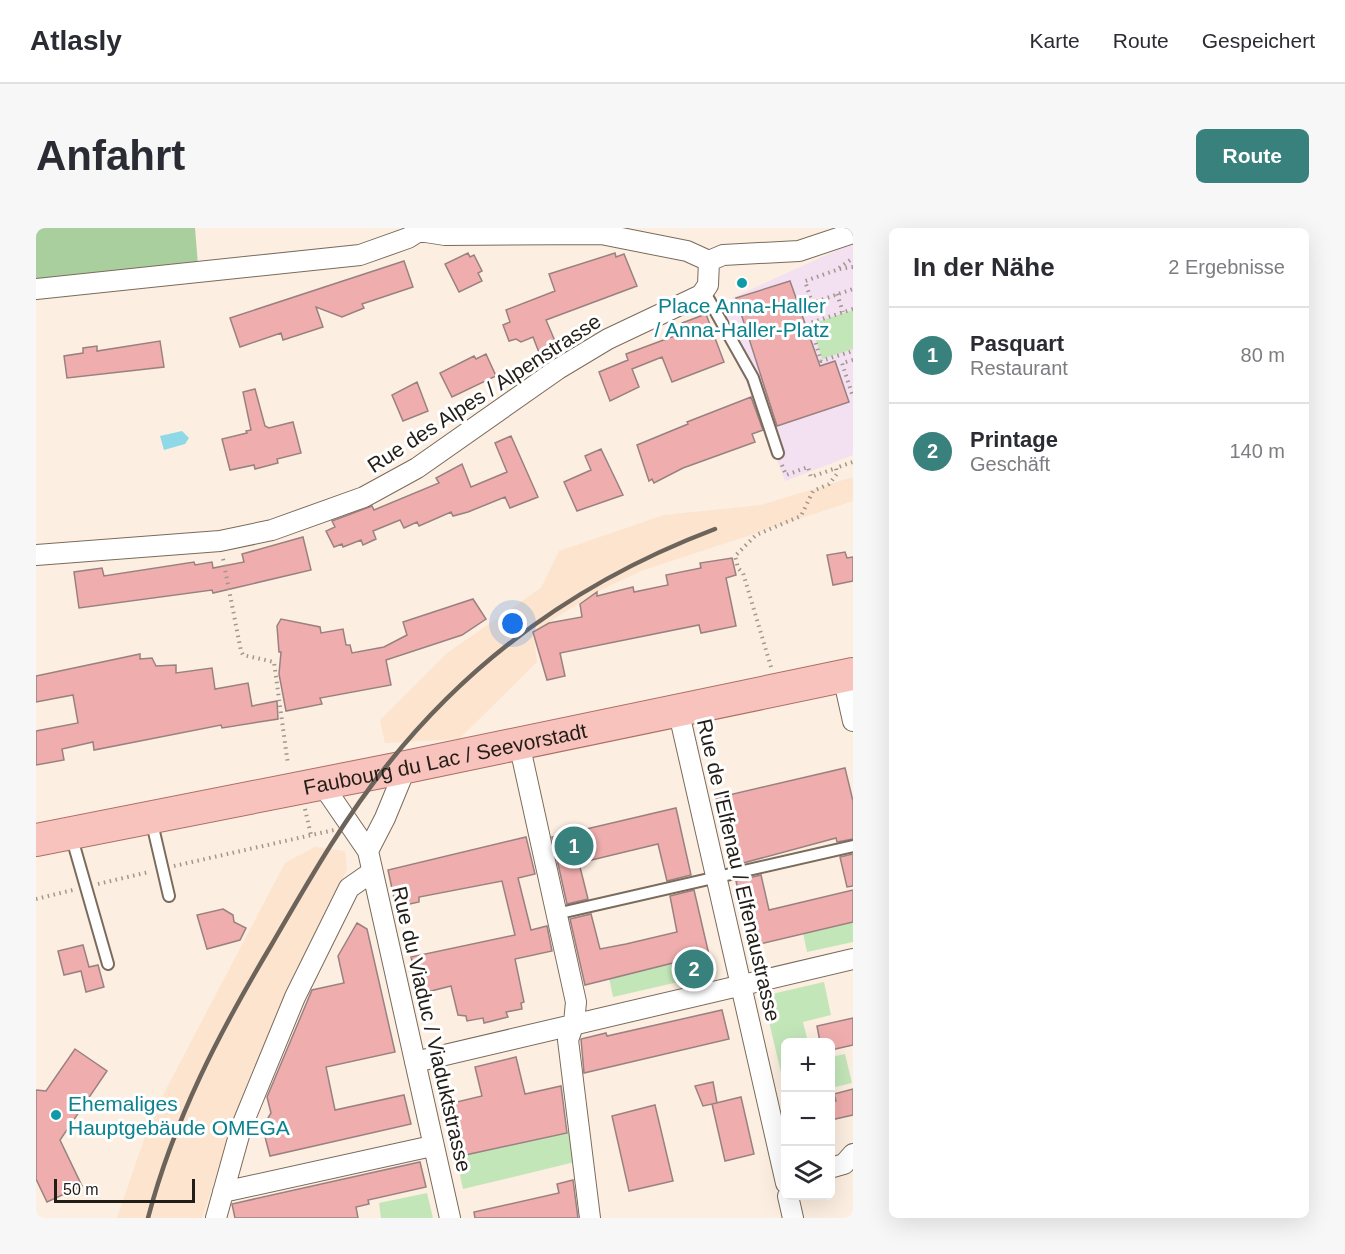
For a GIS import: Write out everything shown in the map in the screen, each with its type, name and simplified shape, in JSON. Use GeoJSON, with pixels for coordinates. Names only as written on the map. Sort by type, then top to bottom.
{"type":"FeatureCollection","features":[{"type":"Feature","properties":{"kind":"main road","name":"Faubourg du Lac / Seevorstadt"},"geometry":{"type":"LineString","coordinates":[[36,840],[151,819],[848,675]]}},
{"type":"Feature","properties":{"kind":"street"},"geometry":{"type":"LineString","coordinates":[[36,289],[360,255],[408,238],[419,229],[445,235],[601,234],[687,251],[709,261],[723,255],[799,250],[853,233]]}},
{"type":"Feature","properties":{"kind":"street"},"geometry":{"type":"LineString","coordinates":[[704,291],[709,279],[709,261]]}},
{"type":"Feature","properties":{"kind":"street","name":"Rue des Alpes / Alpenstrasse"},"geometry":{"type":"LineString","coordinates":[[36,555],[220,542],[272,530],[364,498],[417,468],[558,369],[608,339],[694,299],[704,291]]}},
{"type":"Feature","properties":{"kind":"street"},"geometry":{"type":"LineString","coordinates":[[848,675],[853,721]]}},
{"type":"Feature","properties":{"kind":"street","name":"Rue de l'Elfenau / Elfenaustrasse"},"geometry":{"type":"LineString","coordinates":[[678,709],[781,1162]]}},
{"type":"Feature","properties":{"kind":"street"},"geometry":{"type":"LineString","coordinates":[[519,743],[576,1002],[574,1023],[568,1040],[590,1218]]}},
{"type":"Feature","properties":{"kind":"street"},"geometry":{"type":"LineString","coordinates":[[368,850],[385,818],[406,767]]}},
{"type":"Feature","properties":{"kind":"street","name":"Rue du Viaduc / Viaduktstrasse"},"geometry":{"type":"LineString","coordinates":[[322,784],[349,826],[368,850],[432,1146],[450,1218]]}},
{"type":"Feature","properties":{"kind":"street"},"geometry":{"type":"LineString","coordinates":[[216,1218],[241,1128],[295,997],[349,888],[372,872]]}},
{"type":"Feature","properties":{"kind":"street"},"geometry":{"type":"LineString","coordinates":[[415,1062],[741,983],[853,959]]}},
{"type":"Feature","properties":{"kind":"street"},"geometry":{"type":"LineString","coordinates":[[223,1192],[432,1146]]}},
{"type":"Feature","properties":{"kind":"street"},"geometry":{"type":"LineString","coordinates":[[835,1167],[844,1164],[853,1154]]}},
{"type":"Feature","properties":{"kind":"street","name":"Rue de l'Elfenau / Elfenaustrasse"},"geometry":{"type":"LineString","coordinates":[[789,1200],[793,1218]]}},
{"type":"Feature","properties":{"kind":"lane"},"geometry":{"type":"LineString","coordinates":[[704,291],[753,378],[778,453]]}},
{"type":"Feature","properties":{"kind":"lane"},"geometry":{"type":"LineString","coordinates":[[151,819],[169,896]]}},
{"type":"Feature","properties":{"kind":"lane"},"geometry":{"type":"LineString","coordinates":[[71,834],[108,964]]}},
{"type":"Feature","properties":{"kind":"lane"},"geometry":{"type":"LineString","coordinates":[[556,914],[853,846]]}},
{"type":"Feature","properties":{"kind":"path"},"geometry":{"type":"LineString","coordinates":[[839,269],[853,258]]}},
{"type":"Feature","properties":{"kind":"path"},"geometry":{"type":"LineString","coordinates":[[853,267],[839,269],[805,281],[812,303],[853,289]]}},
{"type":"Feature","properties":{"kind":"path"},"geometry":{"type":"LineString","coordinates":[[811,272],[813,278]]}},
{"type":"Feature","properties":{"kind":"path"},"geometry":{"type":"LineString","coordinates":[[837,294],[843,312]]}},
{"type":"Feature","properties":{"kind":"path"},"geometry":{"type":"LineString","coordinates":[[853,309],[810,323],[821,361],[853,351]]}},
{"type":"Feature","properties":{"kind":"path"},"geometry":{"type":"LineString","coordinates":[[853,360],[842,363],[853,397]]}},
{"type":"Feature","properties":{"kind":"path"},"geometry":{"type":"LineString","coordinates":[[778,453],[786,475],[808,467],[811,477],[853,462]]}},
{"type":"Feature","properties":{"kind":"path"},"geometry":{"type":"LineString","coordinates":[[773,673],[743,573],[738,568],[735,556],[756,535],[801,516],[813,491],[829,484],[837,474],[836,468]]}},
{"type":"Feature","properties":{"kind":"path"},"geometry":{"type":"LineString","coordinates":[[222,550],[240,651],[243,655],[274,662],[290,775]]}},
{"type":"Feature","properties":{"kind":"path"},"geometry":{"type":"LineString","coordinates":[[36,899],[349,826]]}},
{"type":"Feature","properties":{"kind":"shaded area"},"geometry":{"type":"Polygon","coordinates":[[[853,243],[853,455],[785,481],[747,384],[710,308],[853,243]]]}},
{"type":"Feature","properties":{"kind":"shaded area"},"geometry":{"type":"Polygon","coordinates":[[[853,477],[853,501],[641,571],[597,592],[533,632],[537,662],[459,739],[385,743],[380,720],[447,653],[541,588],[559,551],[664,515],[761,505],[853,477]]]}},
{"type":"Feature","properties":{"kind":"shaded area"},"geometry":{"type":"Polygon","coordinates":[[[315,847],[345,851],[347,869],[258,1063],[232,1127],[202,1218],[117,1218],[152,1116],[285,863],[315,847]]]}},
{"type":"Feature","properties":{"kind":"green space"},"geometry":{"type":"Polygon","coordinates":[[[36,228],[195,228],[198,265],[36,282],[36,228]]]}},
{"type":"Feature","properties":{"kind":"green space"},"geometry":{"type":"Polygon","coordinates":[[[853,310],[853,349],[822,359],[811,324],[853,310]]]}},
{"type":"Feature","properties":{"kind":"green space"},"geometry":{"type":"Polygon","coordinates":[[[853,922],[853,942],[807,952],[803,933],[853,922]]]}},
{"type":"Feature","properties":{"kind":"green space"},"geometry":{"type":"Polygon","coordinates":[[[681,961],[687,980],[613,997],[609,978],[681,961]]]}},
{"type":"Feature","properties":{"kind":"green space"},"geometry":{"type":"Polygon","coordinates":[[[824,982],[831,1015],[803,1022],[807,1038],[781,1038],[781,1073],[763,996],[824,982]]]}},
{"type":"Feature","properties":{"kind":"green space"},"geometry":{"type":"Polygon","coordinates":[[[845,1054],[852,1083],[835,1087],[835,1056],[845,1054]]]}},
{"type":"Feature","properties":{"kind":"green space"},"geometry":{"type":"Polygon","coordinates":[[[575,1131],[579,1161],[463,1189],[456,1157],[575,1131]]]}},
{"type":"Feature","properties":{"kind":"green space"},"geometry":{"type":"Polygon","coordinates":[[[427,1193],[433,1218],[381,1218],[379,1203],[427,1193]]]}},
{"type":"Feature","properties":{"kind":"water"},"geometry":{"type":"Polygon","coordinates":[[[182,431],[189,438],[185,444],[164,450],[160,436],[182,431]]]}},
{"type":"Feature","properties":{"kind":"building"},"geometry":{"type":"Polygon","coordinates":[[[468,253],[470,257],[474,255],[482,271],[478,273],[482,281],[459,292],[445,264],[468,253]]]}},
{"type":"Feature","properties":{"kind":"building"},"geometry":{"type":"Polygon","coordinates":[[[615,253],[616,257],[624,254],[637,286],[546,320],[558,348],[540,355],[533,337],[521,342],[516,339],[509,341],[503,325],[510,322],[506,310],[555,291],[549,274],[615,253]]]}},
{"type":"Feature","properties":{"kind":"building"},"geometry":{"type":"Polygon","coordinates":[[[404,261],[413,287],[362,304],[364,308],[342,317],[316,307],[323,327],[283,340],[281,333],[240,347],[230,318],[404,261]]]}},
{"type":"Feature","properties":{"kind":"building"},"geometry":{"type":"Polygon","coordinates":[[[790,281],[820,366],[835,361],[849,402],[777,426],[736,298],[790,281]]]}},
{"type":"Feature","properties":{"kind":"building"},"geometry":{"type":"Polygon","coordinates":[[[706,314],[724,362],[672,382],[662,357],[632,369],[639,387],[610,401],[599,372],[628,360],[626,354],[685,332],[682,323],[706,314]]]}},
{"type":"Feature","properties":{"kind":"building"},"geometry":{"type":"Polygon","coordinates":[[[160,341],[164,367],[67,378],[64,356],[83,353],[83,348],[97,346],[97,351],[160,341]]]}},
{"type":"Feature","properties":{"kind":"building"},"geometry":{"type":"Polygon","coordinates":[[[486,354],[496,376],[452,397],[440,373],[474,356],[476,359],[486,354]]]}},
{"type":"Feature","properties":{"kind":"building"},"geometry":{"type":"Polygon","coordinates":[[[417,382],[428,411],[403,421],[392,395],[417,382]]]}},
{"type":"Feature","properties":{"kind":"building"},"geometry":{"type":"Polygon","coordinates":[[[255,389],[265,426],[269,428],[293,422],[301,453],[277,459],[278,463],[255,469],[254,465],[230,470],[222,439],[251,430],[243,392],[255,389]]]}},
{"type":"Feature","properties":{"kind":"building"},"geometry":{"type":"Polygon","coordinates":[[[751,397],[763,430],[752,434],[755,442],[683,468],[654,483],[652,479],[649,481],[637,445],[751,397]]]}},
{"type":"Feature","properties":{"kind":"building"},"geometry":{"type":"Polygon","coordinates":[[[511,436],[538,497],[510,508],[505,497],[468,512],[453,516],[451,512],[419,526],[417,522],[404,528],[400,520],[373,531],[376,539],[363,545],[361,540],[343,547],[342,544],[334,547],[326,531],[335,527],[332,521],[372,506],[374,510],[439,483],[436,478],[462,464],[471,487],[507,472],[495,443],[511,436]]]}},
{"type":"Feature","properties":{"kind":"building"},"geometry":{"type":"Polygon","coordinates":[[[601,449],[623,495],[577,511],[564,482],[591,470],[585,456],[601,449]]]}},
{"type":"Feature","properties":{"kind":"building"},"geometry":{"type":"Polygon","coordinates":[[[303,537],[311,570],[213,593],[212,590],[79,608],[74,572],[102,568],[104,576],[194,562],[195,565],[212,562],[213,568],[244,562],[242,554],[303,537]]]}},
{"type":"Feature","properties":{"kind":"building"},"geometry":{"type":"Polygon","coordinates":[[[845,552],[847,558],[853,557],[853,581],[833,585],[827,555],[845,552]]]}},
{"type":"Feature","properties":{"kind":"building"},"geometry":{"type":"Polygon","coordinates":[[[732,558],[736,575],[726,578],[736,626],[701,633],[699,625],[560,653],[565,676],[547,680],[533,632],[549,623],[582,617],[580,604],[597,592],[597,596],[633,587],[634,592],[668,585],[666,575],[701,568],[700,563],[732,558]]]}},
{"type":"Feature","properties":{"kind":"building"},"geometry":{"type":"Polygon","coordinates":[[[473,599],[486,619],[462,635],[386,660],[391,685],[320,698],[322,704],[286,711],[279,674],[281,652],[279,652],[277,626],[281,619],[320,627],[321,633],[343,629],[346,645],[350,645],[352,653],[384,647],[407,635],[403,622],[473,599]]]}},
{"type":"Feature","properties":{"kind":"building"},"geometry":{"type":"Polygon","coordinates":[[[140,654],[140,659],[152,658],[156,666],[176,665],[176,673],[212,668],[215,689],[248,683],[252,706],[277,701],[278,719],[222,728],[221,725],[94,750],[93,742],[62,749],[64,760],[36,765],[36,731],[78,723],[73,695],[36,702],[36,676],[140,654]]]}},
{"type":"Feature","properties":{"kind":"building"},"geometry":{"type":"Polygon","coordinates":[[[845,768],[853,801],[853,839],[837,842],[836,838],[732,866],[716,798],[845,768]]]}},
{"type":"Feature","properties":{"kind":"building"},"geometry":{"type":"Polygon","coordinates":[[[676,808],[691,875],[667,881],[658,844],[579,863],[588,899],[567,904],[552,837],[676,808]]]}},
{"type":"Feature","properties":{"kind":"building"},"geometry":{"type":"Polygon","coordinates":[[[526,837],[535,874],[518,878],[531,930],[547,926],[552,951],[515,959],[524,1002],[521,1003],[522,1009],[506,1012],[508,1017],[484,1023],[483,1018],[467,1021],[466,1016],[458,1015],[451,986],[423,993],[421,985],[418,986],[411,957],[515,935],[502,881],[419,897],[419,902],[396,907],[388,870],[526,837]]]}},
{"type":"Feature","properties":{"kind":"building"},"geometry":{"type":"Polygon","coordinates":[[[853,854],[853,886],[847,887],[840,857],[853,854]]]}},
{"type":"Feature","properties":{"kind":"building"},"geometry":{"type":"Polygon","coordinates":[[[761,875],[769,910],[853,890],[853,922],[751,946],[736,881],[761,875]]]}},
{"type":"Feature","properties":{"kind":"building"},"geometry":{"type":"Polygon","coordinates":[[[694,890],[712,968],[702,970],[702,977],[687,980],[681,961],[585,985],[570,919],[591,914],[600,949],[626,944],[677,932],[670,896],[694,890]]]}},
{"type":"Feature","properties":{"kind":"building"},"geometry":{"type":"Polygon","coordinates":[[[223,909],[233,915],[234,922],[246,928],[240,940],[207,949],[197,915],[223,909]]]}},
{"type":"Feature","properties":{"kind":"building"},"geometry":{"type":"Polygon","coordinates":[[[357,923],[367,929],[395,1052],[326,1067],[335,1110],[404,1095],[411,1124],[270,1156],[263,1129],[270,1128],[268,1118],[271,1113],[267,1097],[312,990],[344,983],[338,956],[357,923]]]}},
{"type":"Feature","properties":{"kind":"building"},"geometry":{"type":"Polygon","coordinates":[[[83,945],[89,967],[98,965],[104,987],[86,992],[81,971],[64,975],[58,951],[83,945]]]}},
{"type":"Feature","properties":{"kind":"building"},"geometry":{"type":"Polygon","coordinates":[[[722,1010],[729,1039],[584,1073],[581,1039],[606,1033],[607,1036],[722,1010]]]}},
{"type":"Feature","properties":{"kind":"building"},"geometry":{"type":"Polygon","coordinates":[[[853,1018],[853,1045],[835,1049],[835,1038],[819,1038],[817,1026],[853,1018]]]}},
{"type":"Feature","properties":{"kind":"building","name":"Ehemaliges Hauptgebäude OMEGA"},"geometry":{"type":"Polygon","coordinates":[[[75,1049],[107,1071],[60,1140],[82,1186],[47,1202],[36,1179],[36,1090],[46,1091],[75,1049]]]}},
{"type":"Feature","properties":{"kind":"building"},"geometry":{"type":"Polygon","coordinates":[[[516,1057],[525,1094],[561,1086],[567,1133],[456,1157],[444,1105],[482,1096],[475,1067],[516,1057]]]}},
{"type":"Feature","properties":{"kind":"building"},"geometry":{"type":"Polygon","coordinates":[[[713,1082],[717,1103],[703,1106],[695,1086],[713,1082]]]}},
{"type":"Feature","properties":{"kind":"building"},"geometry":{"type":"Polygon","coordinates":[[[853,1089],[853,1115],[835,1119],[835,1094],[853,1089]]]}},
{"type":"Feature","properties":{"kind":"building"},"geometry":{"type":"Polygon","coordinates":[[[741,1097],[754,1154],[725,1161],[712,1104],[741,1097]]]}},
{"type":"Feature","properties":{"kind":"building"},"geometry":{"type":"Polygon","coordinates":[[[655,1105],[673,1181],[629,1191],[612,1116],[655,1105]]]}},
{"type":"Feature","properties":{"kind":"building"},"geometry":{"type":"Polygon","coordinates":[[[420,1162],[426,1187],[368,1200],[369,1204],[356,1207],[358,1218],[235,1218],[232,1204],[420,1162]]]}},
{"type":"Feature","properties":{"kind":"building"},"geometry":{"type":"Polygon","coordinates":[[[573,1180],[578,1218],[475,1218],[474,1212],[559,1193],[557,1184],[573,1180]]]}},
{"type":"Feature","properties":{"kind":"railway"},"geometry":{"type":"LineString","coordinates":[[148,1218],[185,1111],[234,1010],[327,852],[356,807],[388,764],[458,688],[535,624],[577,596],[621,571],[715,529]]}},
{"type":"Feature","properties":{"kind":"place","name":"Place Anna-Haller / Anna-Haller-Platz"},"geometry":{"type":"Point","coordinates":[742,283]}},
{"type":"Feature","properties":{"kind":"place","name":"Pasquart"},"geometry":{"type":"Point","coordinates":[574,846]}},
{"type":"Feature","properties":{"kind":"place","name":"Printage"},"geometry":{"type":"Point","coordinates":[694,969]}},
{"type":"Feature","properties":{"kind":"place","name":"Ehemaliges Hauptgebäude OMEGA"},"geometry":{"type":"Point","coordinates":[56,1115]}}]}
